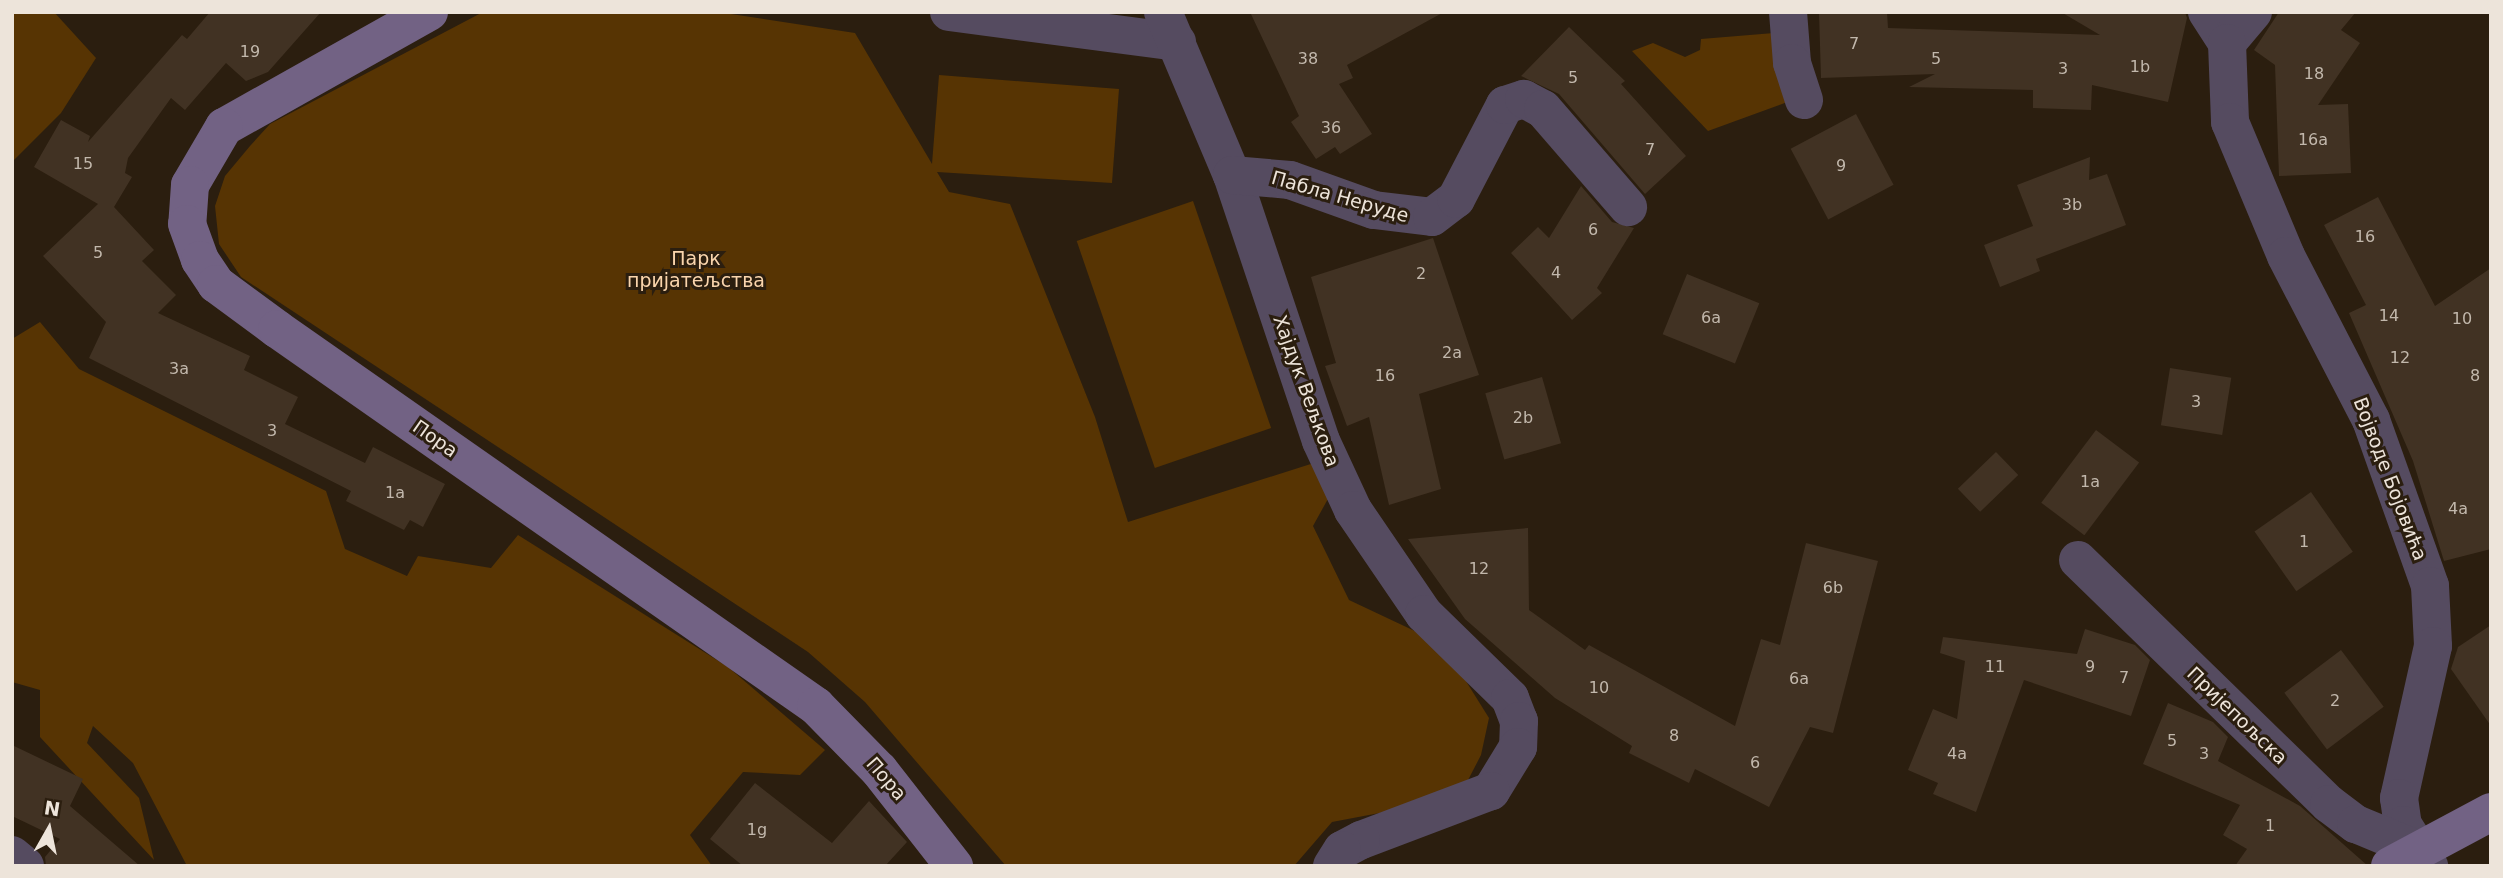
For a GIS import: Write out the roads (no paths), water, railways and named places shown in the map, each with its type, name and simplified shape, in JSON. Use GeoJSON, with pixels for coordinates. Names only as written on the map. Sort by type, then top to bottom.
{"type":"FeatureCollection","features":[{"type":"Feature","properties":{"kind":"street","name":"Пора"},"geometry":{"type":"LineString","coordinates":[[429,12],[224,127],[190,185],[187,224],[200,260],[216,284],[276,329],[816,706],[879,770],[954,866]]}},
{"type":"Feature","properties":{"kind":"street"},"geometry":{"type":"LineString","coordinates":[[949,12],[1170,27]]}},
{"type":"Feature","properties":{"kind":"street"},"geometry":{"type":"LineString","coordinates":[[1788,12],[1792,64],[1804,100]]}},
{"type":"Feature","properties":{"kind":"street","name":"Војводе Бојовића"},"geometry":{"type":"LineString","coordinates":[[2253,12],[2217,28],[2230,122],[2286,256],[2371,420],[2430,586],[2434,646],[2399,798],[2411,860]]}},
{"type":"Feature","properties":{"kind":"street","name":"Хајдук Вељкова"},"geometry":{"type":"LineString","coordinates":[[1170,27],[1232,175],[1321,441],[1353,510],[1424,614],[1510,698],[1519,720],[1518,747],[1490,791],[1361,840],[1342,850],[1332,866]]}},
{"type":"Feature","properties":{"kind":"street","name":"Пабла Неруде"},"geometry":{"type":"LineString","coordinates":[[1232,175],[1290,180],[1374,210],[1432,217],[1456,199],[1505,105],[1524,99],[1543,109],[1628,207]]}},
{"type":"Feature","properties":{"kind":"street","name":"Пријепољска"},"geometry":{"type":"LineString","coordinates":[[2078,560],[2329,804],[2411,860]]}},
{"type":"Feature","properties":{"kind":"street"},"geometry":{"type":"LineString","coordinates":[[2411,860],[2491,812]]}},
{"type":"Feature","properties":{"kind":"street"},"geometry":{"type":"LineString","coordinates":[[12,855],[26,866]]}},
{"type":"Feature","properties":{"kind":"park label","name":"Парк пријатељства"},"geometry":{"type":"Point","coordinates":[696,270]}}]}
